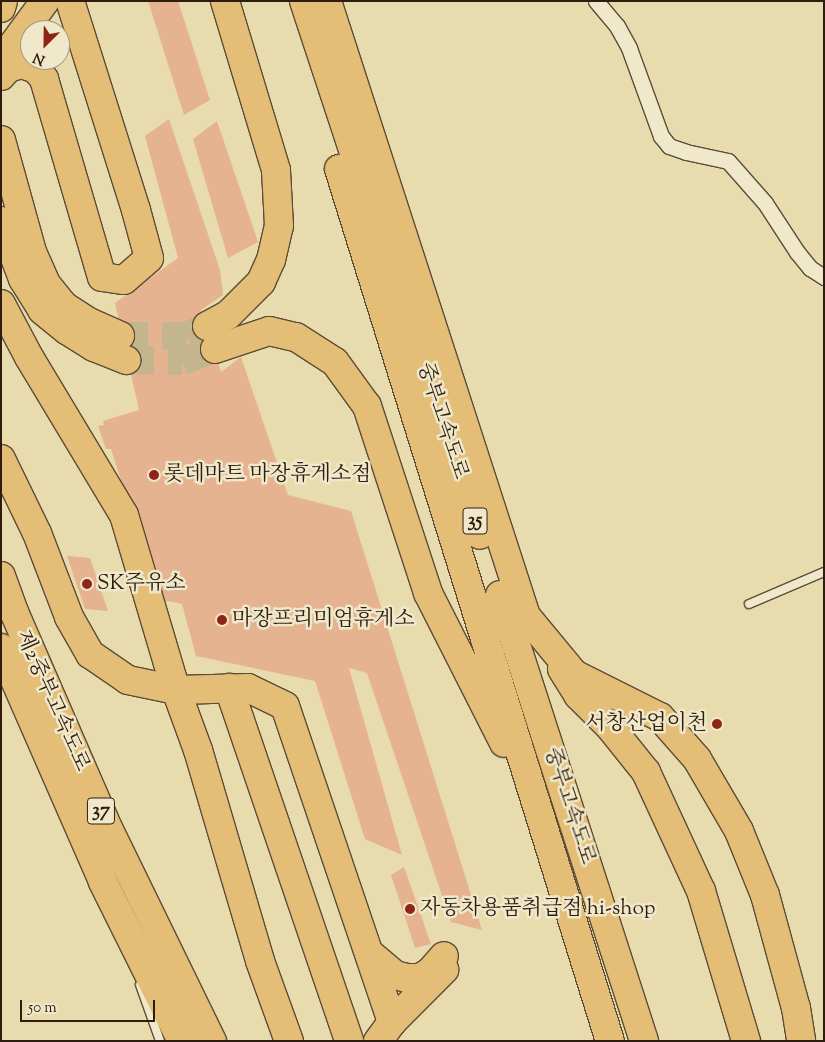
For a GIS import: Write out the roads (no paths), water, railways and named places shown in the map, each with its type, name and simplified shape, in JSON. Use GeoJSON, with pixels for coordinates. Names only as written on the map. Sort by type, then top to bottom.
{"type":"FeatureCollection","features":[{"type":"Feature","properties":{"kind":"highway"},"geometry":{"type":"LineString","coordinates":[[1,8],[3,1]]}},
{"type":"Feature","properties":{"kind":"highway"},"geometry":{"type":"LineString","coordinates":[[1,61],[44,1]]}},
{"type":"Feature","properties":{"kind":"highway"},"geometry":{"type":"LineString","coordinates":[[1,76],[8,68],[22,64],[36,68],[44,79],[102,277],[124,280],[149,258],[70,1]]}},
{"type":"Feature","properties":{"kind":"highway"},"geometry":{"type":"LineString","coordinates":[[225,1],[276,170],[279,226],[271,260],[261,282],[228,316],[211,337],[270,331],[296,337],[335,362],[367,406],[428,593],[538,809]]}},
{"type":"Feature","properties":{"kind":"highway","name":"중부고속도로"},"geometry":{"type":"LineString","coordinates":[[285,1],[610,1041]]}},
{"type":"Feature","properties":{"kind":"highway","name":"중부고속도로"},"geometry":{"type":"LineString","coordinates":[[304,1],[527,676],[644,1041]]}},
{"type":"Feature","properties":{"kind":"highway"},"geometry":{"type":"LineString","coordinates":[[327,1],[526,616],[574,674],[660,717],[697,759],[739,831],[765,895],[796,1008],[801,1041]]}},
{"type":"Feature","properties":{"kind":"highway"},"geometry":{"type":"LineString","coordinates":[[1,140],[32,252],[46,285],[64,306],[123,348],[94,347],[68,331],[42,310],[23,279],[1,221]]}},
{"type":"Feature","properties":{"kind":"highway"},"geometry":{"type":"LineString","coordinates":[[1,304],[29,357],[124,515],[176,690],[198,750],[260,961],[289,1041]]}},
{"type":"Feature","properties":{"kind":"highway"},"geometry":{"type":"LineString","coordinates":[[1,459],[37,533],[69,617],[90,654],[128,680],[176,690],[248,688],[285,706],[369,953],[385,1031]]}},
{"type":"Feature","properties":{"kind":"highway","name":"제2중부고속도로"},"geometry":{"type":"LineString","coordinates":[[1,576],[14,612],[106,822],[212,1041]]}},
{"type":"Feature","properties":{"kind":"highway"},"geometry":{"type":"LineString","coordinates":[[532,624],[578,695],[610,727],[646,772],[702,891],[746,1041]]}},
{"type":"Feature","properties":{"kind":"highway","name":"제2중부고속도로"},"geometry":{"type":"LineString","coordinates":[[1,648],[103,882],[182,1041]]}},
{"type":"Feature","properties":{"kind":"highway"},"geometry":{"type":"LineString","coordinates":[[229,688],[350,1041]]}},
{"type":"Feature","properties":{"kind":"highway"},"geometry":{"type":"LineString","coordinates":[[369,953],[395,975],[406,978],[420,978],[449,957],[385,1031]]}},
{"type":"Feature","properties":{"kind":"street"},"geometry":{"type":"LineString","coordinates":[[596,1],[617,26],[629,48],[661,136],[669,146],[686,152],[728,160],[765,203],[797,252],[810,268],[824,277]]}},
{"type":"Feature","properties":{"kind":"lane"},"geometry":{"type":"LineString","coordinates":[[749,604],[824,572]]}},
{"type":"Feature","properties":{"kind":"lane"},"geometry":{"type":"LineString","coordinates":[[103,882],[130,957]]}},
{"type":"Feature","properties":{"kind":"lane"},"geometry":{"type":"LineString","coordinates":[[137,975],[160,1041]]}},
{"type":"Feature","properties":{"kind":"tunnel"},"geometry":{"type":"LineString","coordinates":[[120,336],[187,336],[207,326]]}},
{"type":"Feature","properties":{"kind":"tunnel"},"geometry":{"type":"LineString","coordinates":[[126,360],[182,361],[215,349]]}},
{"type":"Feature","properties":{"kind":"place","name":"롯데마트 마장휴게소점"},"geometry":{"type":"Point","coordinates":[154,475]}},
{"type":"Feature","properties":{"kind":"place","name":"SK주유소"},"geometry":{"type":"Point","coordinates":[87,584]}},
{"type":"Feature","properties":{"kind":"place","name":"마장프리미엄휴게소"},"geometry":{"type":"Point","coordinates":[222,620]}},
{"type":"Feature","properties":{"kind":"place","name":"서창산업이천"},"geometry":{"type":"Point","coordinates":[717,724]}},
{"type":"Feature","properties":{"kind":"place","name":"자동차용품취급점 hi-shop"},"geometry":{"type":"Point","coordinates":[410,909]}}]}
